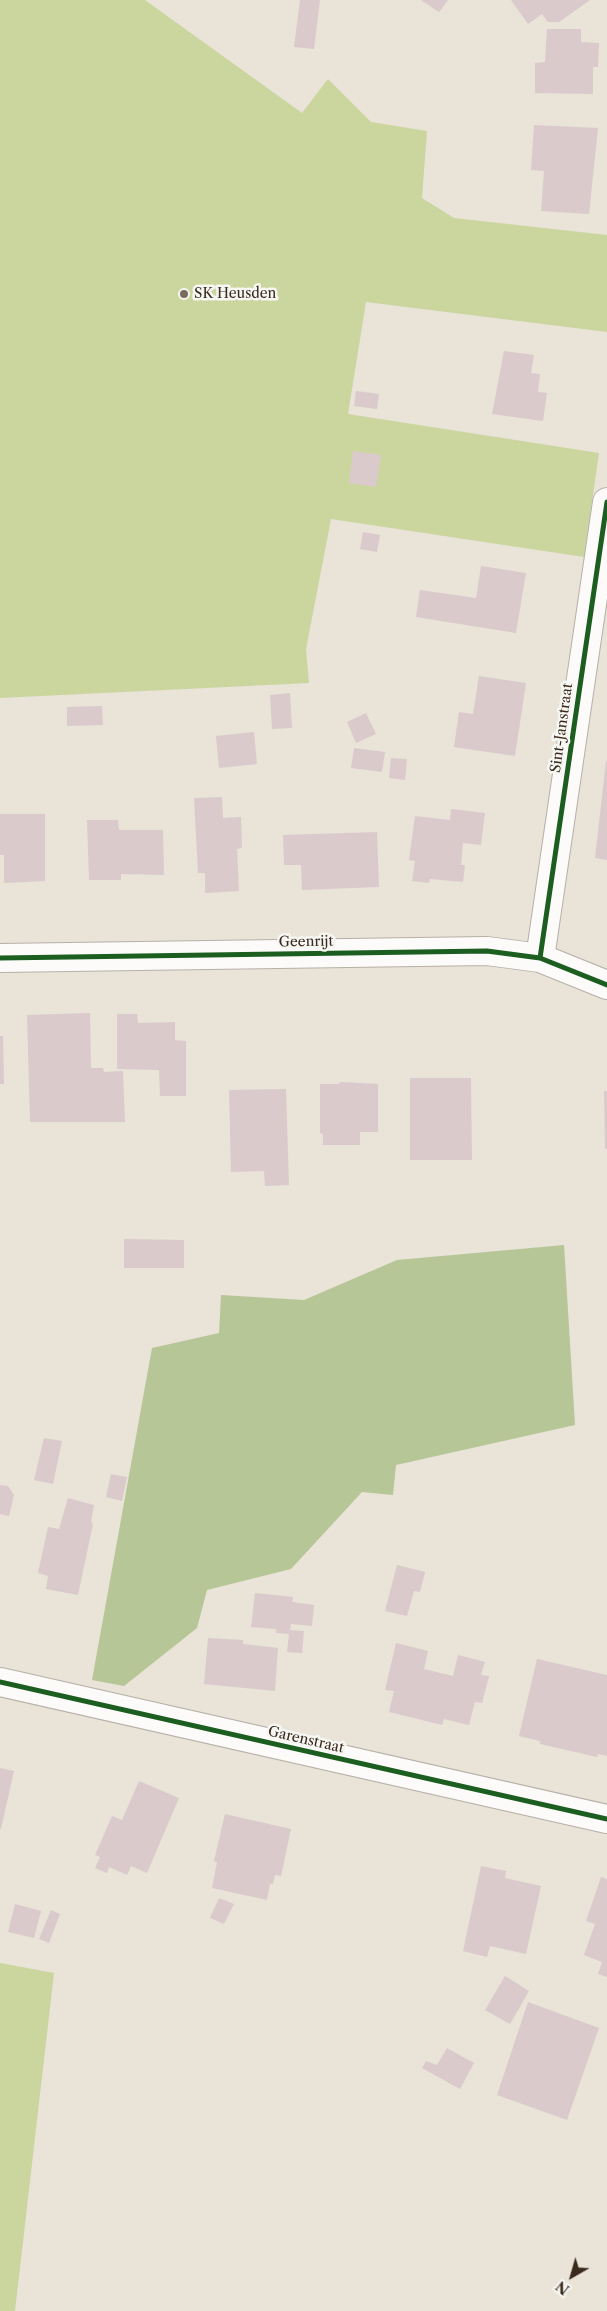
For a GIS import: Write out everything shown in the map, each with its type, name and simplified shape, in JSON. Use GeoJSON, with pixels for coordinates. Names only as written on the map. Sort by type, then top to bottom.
{"type":"FeatureCollection","features":[{"type":"Feature","properties":{"kind":"street","name":"Sint-Janstraat"},"geometry":{"type":"LineString","coordinates":[[540,958],[607,502]]}},
{"type":"Feature","properties":{"kind":"street","name":"Geenrijt"},"geometry":{"type":"LineString","coordinates":[[0,958],[487,951],[540,958],[607,985]]}},
{"type":"Feature","properties":{"kind":"street","name":"Garenstraat"},"geometry":{"type":"LineString","coordinates":[[0,1682],[607,1819]]}},
{"type":"Feature","properties":{"kind":"green space","name":"SK Heusden"},"geometry":{"type":"Polygon","coordinates":[[[0,0],[145,0],[302,113],[328,79],[371,122],[427,131],[422,198],[454,218],[607,235],[607,332],[366,302],[348,414],[599,453],[584,557],[331,519],[306,649],[309,683],[0,698],[0,0]]]}},
{"type":"Feature","properties":{"kind":"green space"},"geometry":{"type":"Polygon","coordinates":[[[564,1245],[575,1425],[396,1465],[393,1495],[362,1492],[291,1569],[207,1590],[197,1628],[124,1686],[92,1680],[152,1348],[219,1333],[221,1295],[304,1300],[397,1260],[564,1245]]]}},
{"type":"Feature","properties":{"kind":"green space"},"geometry":{"type":"Polygon","coordinates":[[[0,1963],[54,1973],[15,2311],[0,2311],[0,1963]]]}},
{"type":"Feature","properties":{"kind":"building"},"geometry":{"type":"Polygon","coordinates":[[[300,0],[320,0],[314,49],[294,47],[300,0]]]}},
{"type":"Feature","properties":{"kind":"building"},"geometry":{"type":"Polygon","coordinates":[[[421,0],[448,0],[439,12],[421,0]]]}},
{"type":"Feature","properties":{"kind":"building"},"geometry":{"type":"Polygon","coordinates":[[[511,0],[590,0],[559,22],[548,22],[542,14],[528,24],[511,0]]]}},
{"type":"Feature","properties":{"kind":"building"},"geometry":{"type":"Polygon","coordinates":[[[547,29],[581,29],[581,42],[599,43],[598,67],[593,67],[593,94],[535,93],[535,63],[545,62],[547,29]]]}},
{"type":"Feature","properties":{"kind":"building"},"geometry":{"type":"Polygon","coordinates":[[[534,125],[598,128],[589,214],[541,211],[544,171],[531,170],[534,125]]]}},
{"type":"Feature","properties":{"kind":"building"},"geometry":{"type":"Polygon","coordinates":[[[504,351],[534,355],[531,373],[540,374],[538,392],[547,393],[543,421],[492,414],[504,351]]]}},
{"type":"Feature","properties":{"kind":"building"},"geometry":{"type":"Polygon","coordinates":[[[356,391],[379,394],[377,409],[354,406],[356,391]]]}},
{"type":"Feature","properties":{"kind":"building"},"geometry":{"type":"Polygon","coordinates":[[[353,451],[381,455],[376,487],[349,483],[353,451]]]}},
{"type":"Feature","properties":{"kind":"building"},"geometry":{"type":"Polygon","coordinates":[[[363,532],[380,535],[377,552],[360,549],[363,532]]]}},
{"type":"Feature","properties":{"kind":"building"},"geometry":{"type":"Polygon","coordinates":[[[481,566],[526,573],[516,633],[416,617],[420,590],[476,598],[481,566]]]}},
{"type":"Feature","properties":{"kind":"building"},"geometry":{"type":"Polygon","coordinates":[[[479,676],[526,683],[515,756],[454,747],[459,712],[473,714],[479,676]]]}},
{"type":"Feature","properties":{"kind":"building"},"geometry":{"type":"Polygon","coordinates":[[[290,693],[292,728],[272,729],[270,695],[290,693]]]}},
{"type":"Feature","properties":{"kind":"building"},"geometry":{"type":"Polygon","coordinates":[[[102,706],[103,725],[67,726],[67,707],[102,706]]]}},
{"type":"Feature","properties":{"kind":"building"},"geometry":{"type":"Polygon","coordinates":[[[366,713],[376,734],[356,743],[347,722],[366,713]]]}},
{"type":"Feature","properties":{"kind":"building"},"geometry":{"type":"Polygon","coordinates":[[[254,732],[257,764],[219,768],[216,736],[254,732]]]}},
{"type":"Feature","properties":{"kind":"building"},"geometry":{"type":"Polygon","coordinates":[[[354,748],[385,752],[382,772],[351,768],[354,748]]]}},
{"type":"Feature","properties":{"kind":"building"},"geometry":{"type":"Polygon","coordinates":[[[391,758],[407,759],[405,780],[389,778],[391,758]]]}},
{"type":"Feature","properties":{"kind":"building"},"geometry":{"type":"Polygon","coordinates":[[[607,762],[607,860],[595,858],[607,762]]]}},
{"type":"Feature","properties":{"kind":"building"},"geometry":{"type":"Polygon","coordinates":[[[222,797],[223,818],[241,817],[242,848],[237,849],[239,891],[205,893],[205,873],[198,873],[194,798],[222,797]]]}},
{"type":"Feature","properties":{"kind":"building"},"geometry":{"type":"Polygon","coordinates":[[[451,809],[485,813],[481,845],[463,843],[461,865],[465,865],[463,882],[430,879],[429,883],[412,881],[415,861],[409,860],[415,816],[450,820],[451,809]]]}},
{"type":"Feature","properties":{"kind":"building"},"geometry":{"type":"Polygon","coordinates":[[[0,814],[45,814],[45,881],[4,883],[4,855],[0,855],[0,814]]]}},
{"type":"Feature","properties":{"kind":"building"},"geometry":{"type":"Polygon","coordinates":[[[87,820],[118,820],[119,830],[163,830],[164,875],[121,874],[121,880],[89,880],[87,820]]]}},
{"type":"Feature","properties":{"kind":"building"},"geometry":{"type":"Polygon","coordinates":[[[377,832],[379,887],[302,890],[301,865],[284,865],[283,835],[377,832]]]}},
{"type":"Feature","properties":{"kind":"building"},"geometry":{"type":"Polygon","coordinates":[[[90,1013],[91,1068],[103,1068],[104,1072],[123,1071],[125,1122],[30,1122],[27,1015],[90,1013]]]}},
{"type":"Feature","properties":{"kind":"building"},"geometry":{"type":"Polygon","coordinates":[[[117,1014],[137,1014],[138,1023],[175,1022],[175,1040],[186,1041],[186,1096],[160,1096],[159,1070],[117,1069],[117,1014]]]}},
{"type":"Feature","properties":{"kind":"building"},"geometry":{"type":"Polygon","coordinates":[[[0,1036],[3,1036],[4,1084],[0,1084],[0,1036]]]}},
{"type":"Feature","properties":{"kind":"building"},"geometry":{"type":"Polygon","coordinates":[[[410,1078],[471,1078],[472,1160],[410,1160],[410,1078]]]}},
{"type":"Feature","properties":{"kind":"building"},"geometry":{"type":"Polygon","coordinates":[[[340,1082],[378,1084],[378,1132],[360,1132],[360,1145],[323,1145],[323,1134],[320,1133],[320,1084],[339,1084],[340,1082]]]}},
{"type":"Feature","properties":{"kind":"building"},"geometry":{"type":"Polygon","coordinates":[[[286,1089],[289,1185],[265,1186],[264,1171],[231,1172],[229,1090],[286,1089]]]}},
{"type":"Feature","properties":{"kind":"building"},"geometry":{"type":"Polygon","coordinates":[[[604,1091],[607,1091],[607,1149],[605,1149],[604,1091]]]}},
{"type":"Feature","properties":{"kind":"building"},"geometry":{"type":"Polygon","coordinates":[[[124,1239],[184,1240],[184,1268],[124,1268],[124,1239]]]}},
{"type":"Feature","properties":{"kind":"building"},"geometry":{"type":"Polygon","coordinates":[[[44,1438],[62,1441],[53,1484],[34,1480],[44,1438]]]}},
{"type":"Feature","properties":{"kind":"building"},"geometry":{"type":"Polygon","coordinates":[[[111,1474],[127,1477],[122,1501],[106,1497],[111,1474]]]}},
{"type":"Feature","properties":{"kind":"building"},"geometry":{"type":"Polygon","coordinates":[[[0,1485],[8,1486],[14,1495],[9,1516],[0,1514],[0,1485]]]}},
{"type":"Feature","properties":{"kind":"building"},"geometry":{"type":"Polygon","coordinates":[[[68,1498],[94,1505],[91,1522],[93,1524],[78,1595],[46,1589],[48,1576],[38,1573],[48,1527],[59,1529],[68,1498]]]}},
{"type":"Feature","properties":{"kind":"building"},"geometry":{"type":"Polygon","coordinates":[[[397,1565],[425,1572],[420,1592],[414,1591],[407,1616],[385,1611],[397,1565]]]}},
{"type":"Feature","properties":{"kind":"building"},"geometry":{"type":"Polygon","coordinates":[[[255,1593],[293,1597],[292,1602],[314,1605],[312,1626],[291,1624],[290,1630],[304,1631],[302,1653],[287,1652],[289,1634],[276,1633],[276,1629],[251,1627],[255,1593]]]}},
{"type":"Feature","properties":{"kind":"building"},"geometry":{"type":"Polygon","coordinates":[[[208,1638],[243,1640],[243,1644],[278,1648],[275,1691],[204,1684],[208,1638]]]}},
{"type":"Feature","properties":{"kind":"building"},"geometry":{"type":"Polygon","coordinates":[[[396,1643],[428,1651],[424,1669],[453,1676],[458,1655],[485,1662],[481,1675],[489,1676],[482,1703],[475,1702],[469,1725],[444,1719],[442,1725],[389,1712],[394,1691],[385,1690],[396,1643]]]}},
{"type":"Feature","properties":{"kind":"building"},"geometry":{"type":"Polygon","coordinates":[[[537,1659],[607,1675],[607,1756],[598,1754],[597,1757],[540,1744],[540,1741],[519,1736],[537,1659]]]}},
{"type":"Feature","properties":{"kind":"building"},"geometry":{"type":"Polygon","coordinates":[[[0,1768],[14,1771],[1,1829],[0,1829],[0,1768]]]}},
{"type":"Feature","properties":{"kind":"building"},"geometry":{"type":"Polygon","coordinates":[[[139,1781],[179,1798],[147,1873],[131,1866],[127,1875],[109,1867],[107,1873],[95,1868],[100,1857],[95,1855],[112,1816],[122,1820],[139,1781]]]}},
{"type":"Feature","properties":{"kind":"building"},"geometry":{"type":"Polygon","coordinates":[[[225,1814],[291,1829],[281,1876],[275,1875],[273,1884],[270,1884],[267,1900],[212,1888],[217,1862],[214,1861],[225,1814]]]}},
{"type":"Feature","properties":{"kind":"building"},"geometry":{"type":"Polygon","coordinates":[[[481,1866],[506,1871],[505,1878],[541,1886],[526,1954],[490,1946],[487,1957],[463,1951],[481,1866]]]}},
{"type":"Feature","properties":{"kind":"building"},"geometry":{"type":"Polygon","coordinates":[[[601,1877],[607,1879],[607,1977],[598,1974],[602,1962],[584,1955],[595,1924],[586,1921],[601,1877]]]}},
{"type":"Feature","properties":{"kind":"building"},"geometry":{"type":"Polygon","coordinates":[[[219,1898],[234,1904],[224,1924],[210,1918],[219,1898]]]}},
{"type":"Feature","properties":{"kind":"building"},"geometry":{"type":"Polygon","coordinates":[[[15,1904],[41,1911],[34,1938],[8,1932],[15,1904]]]}},
{"type":"Feature","properties":{"kind":"building"},"geometry":{"type":"Polygon","coordinates":[[[51,1910],[60,1914],[49,1943],[39,1939],[51,1910]]]}},
{"type":"Feature","properties":{"kind":"building"},"geometry":{"type":"Polygon","coordinates":[[[505,1976],[529,1991],[510,2024],[485,2010],[505,1976]]]}},
{"type":"Feature","properties":{"kind":"building"},"geometry":{"type":"Polygon","coordinates":[[[528,2002],[599,2028],[567,2120],[497,2095],[528,2002]]]}},
{"type":"Feature","properties":{"kind":"building"},"geometry":{"type":"Polygon","coordinates":[[[447,2048],[474,2063],[460,2089],[422,2068],[426,2061],[437,2065],[447,2048]]]}},
{"type":"Feature","properties":{"kind":"cycle path"},"geometry":{"type":"LineString","coordinates":[[540,958],[607,502]]}},
{"type":"Feature","properties":{"kind":"cycle path"},"geometry":{"type":"LineString","coordinates":[[0,958],[487,951],[540,958],[607,985]]}},
{"type":"Feature","properties":{"kind":"cycle path"},"geometry":{"type":"LineString","coordinates":[[0,1682],[607,1819]]}},
{"type":"Feature","properties":{"kind":"place","name":"SK Heusden"},"geometry":{"type":"Point","coordinates":[184,294]}}]}
